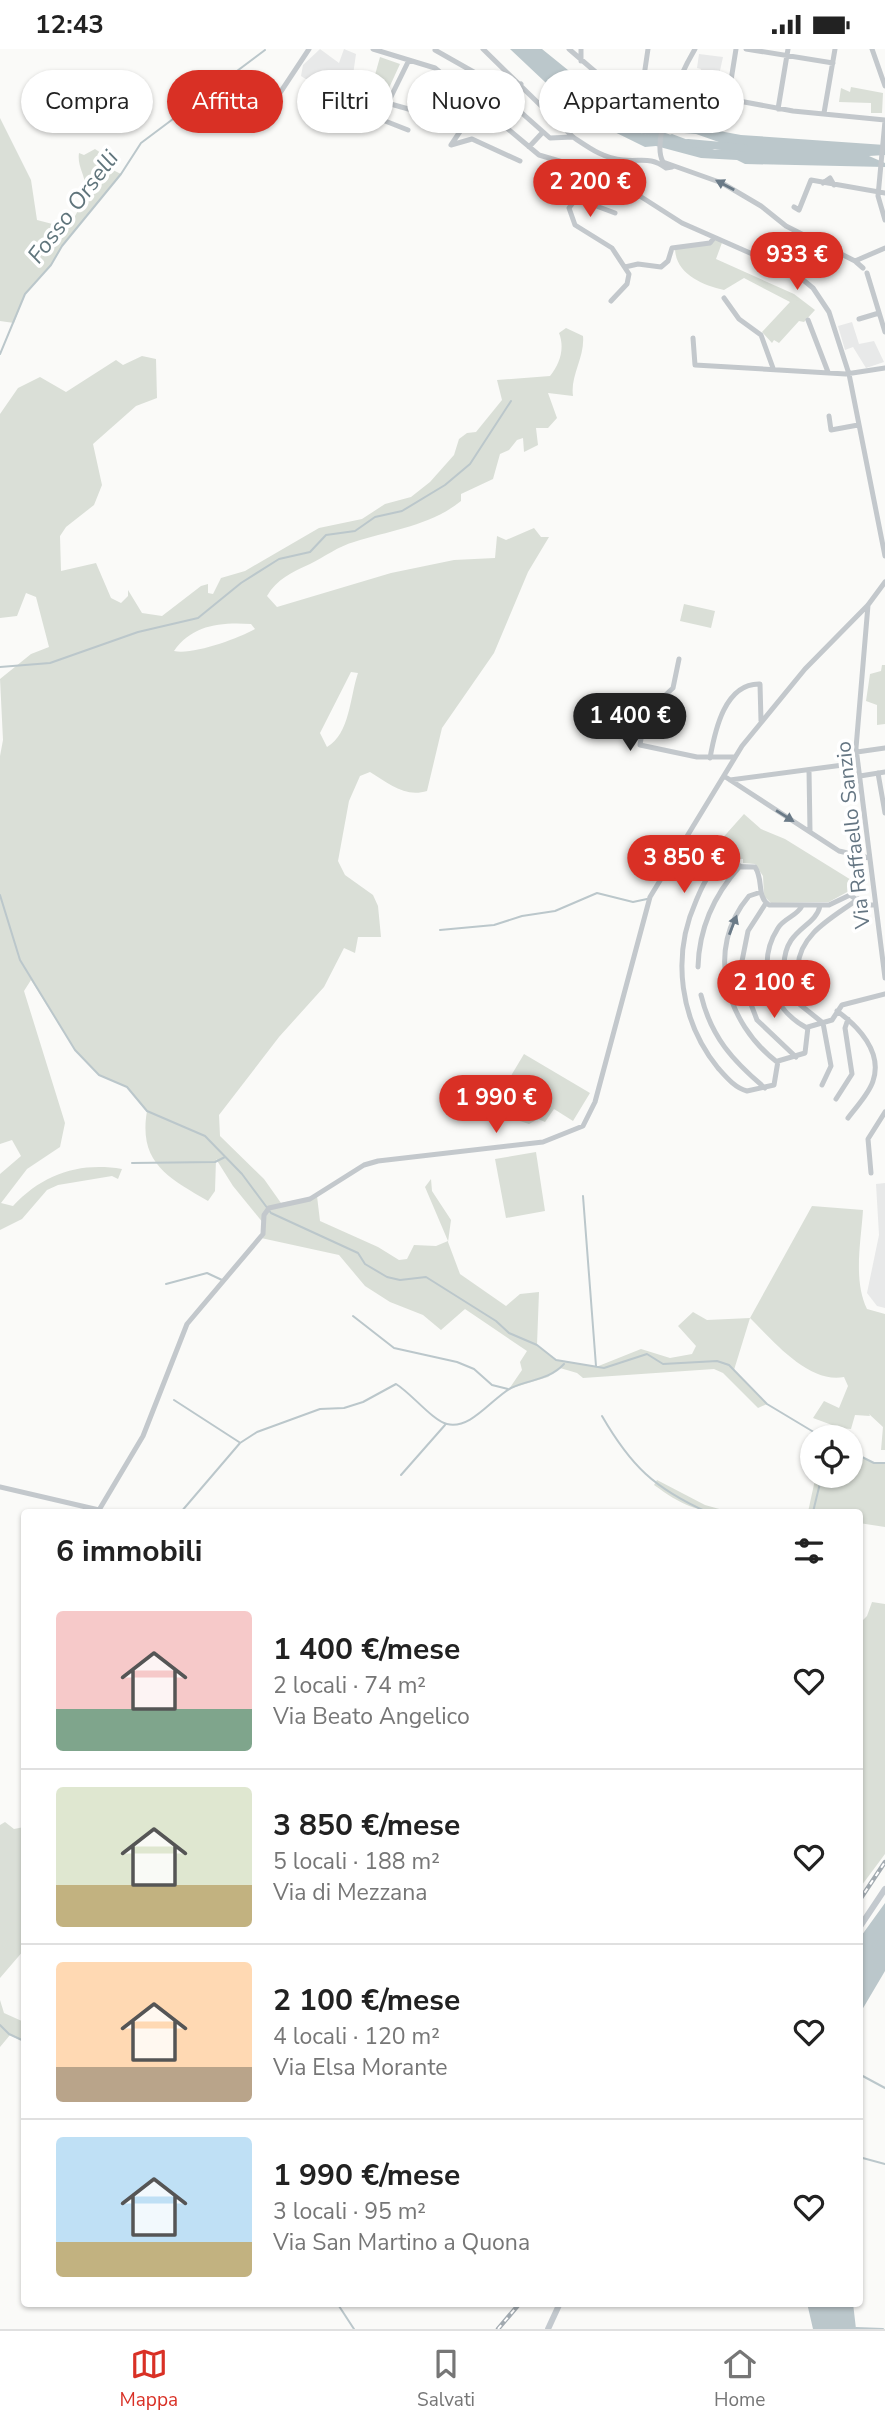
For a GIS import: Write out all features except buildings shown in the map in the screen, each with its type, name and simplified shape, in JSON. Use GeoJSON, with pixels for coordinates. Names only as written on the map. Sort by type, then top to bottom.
{"type":"FeatureCollection","features":[{"type":"Feature","properties":{"kind":"main road"},"geometry":{"type":"LineString","coordinates":[[863,1922],[885,1889]]}},
{"type":"Feature","properties":{"kind":"main road"},"geometry":{"type":"LineString","coordinates":[[548,2329],[557,2307]]}},
{"type":"Feature","properties":{"kind":"street"},"geometry":{"type":"LineString","coordinates":[[283,88],[309,49]]}},
{"type":"Feature","properties":{"kind":"street"},"geometry":{"type":"LineString","coordinates":[[373,49],[429,64],[437,70]]}},
{"type":"Feature","properties":{"kind":"street"},"geometry":{"type":"LineString","coordinates":[[482,49],[505,70]]}},
{"type":"Feature","properties":{"kind":"street"},"geometry":{"type":"LineString","coordinates":[[569,49],[593,70]]}},
{"type":"Feature","properties":{"kind":"street"},"geometry":{"type":"LineString","coordinates":[[581,49],[581,61]]}},
{"type":"Feature","properties":{"kind":"street"},"geometry":{"type":"LineString","coordinates":[[645,70],[648,49]]}},
{"type":"Feature","properties":{"kind":"street"},"geometry":{"type":"LineString","coordinates":[[684,70],[695,49]]}},
{"type":"Feature","properties":{"kind":"street"},"geometry":{"type":"LineString","coordinates":[[733,70],[736,49]]}},
{"type":"Feature","properties":{"kind":"street"},"geometry":{"type":"LineString","coordinates":[[746,49],[787,52],[832,63]]}},
{"type":"Feature","properties":{"kind":"street"},"geometry":{"type":"LineString","coordinates":[[824,113],[835,49]]}},
{"type":"Feature","properties":{"kind":"street"},"geometry":{"type":"LineString","coordinates":[[872,49],[885,86]]}},
{"type":"Feature","properties":{"kind":"street"},"geometry":{"type":"LineString","coordinates":[[429,64],[435,50],[470,70]]}},
{"type":"Feature","properties":{"kind":"street"},"geometry":{"type":"LineString","coordinates":[[778,109],[787,52]]}},
{"type":"Feature","properties":{"kind":"street"},"geometry":{"type":"LineString","coordinates":[[393,91],[409,60]]}},
{"type":"Feature","properties":{"kind":"street"},"geometry":{"type":"LineString","coordinates":[[525,88],[573,137],[603,155],[625,160],[650,159],[666,168],[671,167]]}},
{"type":"Feature","properties":{"kind":"street"},"geometry":{"type":"LineString","coordinates":[[744,102],[885,122],[878,192],[884,218]]}},
{"type":"Feature","properties":{"kind":"street"},"geometry":{"type":"LineString","coordinates":[[525,116],[539,129]]}},
{"type":"Feature","properties":{"kind":"street"},"geometry":{"type":"LineString","coordinates":[[458,133],[450,145],[472,139],[520,161]]}},
{"type":"Feature","properties":{"kind":"street"},"geometry":{"type":"LineString","coordinates":[[513,133],[548,159],[607,175],[682,223],[775,264],[813,288],[829,312],[849,374],[885,556]]}},
{"type":"Feature","properties":{"kind":"street"},"geometry":{"type":"LineString","coordinates":[[529,147],[541,133]]}},
{"type":"Feature","properties":{"kind":"street"},"geometry":{"type":"LineString","coordinates":[[544,133],[555,139],[573,137]]}},
{"type":"Feature","properties":{"kind":"street"},"geometry":{"type":"LineString","coordinates":[[664,133],[660,152],[663,162],[722,183],[761,206],[786,226],[855,261],[865,271],[885,332]]}},
{"type":"Feature","properties":{"kind":"street"},"geometry":{"type":"LineString","coordinates":[[794,207],[799,210],[808,182],[823,183],[830,178],[834,185],[885,193]]}},
{"type":"Feature","properties":{"kind":"street"},"geometry":{"type":"LineString","coordinates":[[611,301],[630,279],[625,267],[612,248],[575,225],[569,208],[575,198],[584,194],[605,196],[628,188]]}},
{"type":"Feature","properties":{"kind":"street"},"geometry":{"type":"LineString","coordinates":[[575,198],[615,213]]}},
{"type":"Feature","properties":{"kind":"street"},"geometry":{"type":"LineString","coordinates":[[625,267],[638,264],[661,267],[668,261],[672,248],[710,243],[716,239]]}},
{"type":"Feature","properties":{"kind":"street"},"geometry":{"type":"LineString","coordinates":[[855,261],[883,250]]}},
{"type":"Feature","properties":{"kind":"street"},"geometry":{"type":"LineString","coordinates":[[828,269],[838,253]]}},
{"type":"Feature","properties":{"kind":"street"},"geometry":{"type":"LineString","coordinates":[[724,298],[739,319],[761,335],[773,368]]}},
{"type":"Feature","properties":{"kind":"street"},"geometry":{"type":"LineString","coordinates":[[859,319],[879,313]]}},
{"type":"Feature","properties":{"kind":"street"},"geometry":{"type":"LineString","coordinates":[[808,320],[828,372]]}},
{"type":"Feature","properties":{"kind":"street"},"geometry":{"type":"LineString","coordinates":[[693,338],[695,365],[849,374],[885,367]]}},
{"type":"Feature","properties":{"kind":"street"},"geometry":{"type":"LineString","coordinates":[[829,416],[831,430],[858,425]]}},
{"type":"Feature","properties":{"kind":"street"},"geometry":{"type":"LineString","coordinates":[[100,1509],[143,1436],[187,1324],[261,1238],[264,1215],[269,1207],[310,1199],[364,1165],[378,1161],[543,1142],[583,1126],[595,1102],[650,897],[729,776],[735,757],[761,721],[806,669],[868,605],[885,582]]}},
{"type":"Feature","properties":{"kind":"street","name":"Via Raffaello Sanzio"},"geometry":{"type":"LineString","coordinates":[[868,605],[857,752],[885,978]]}},
{"type":"Feature","properties":{"kind":"street"},"geometry":{"type":"LineString","coordinates":[[679,659],[673,688],[645,714],[640,745],[710,758],[735,757]]}},
{"type":"Feature","properties":{"kind":"street"},"geometry":{"type":"LineString","coordinates":[[710,758],[716,727],[736,690],[743,685],[760,684],[761,721]]}},
{"type":"Feature","properties":{"kind":"street"},"geometry":{"type":"LineString","coordinates":[[857,752],[885,748]]}},
{"type":"Feature","properties":{"kind":"street"},"geometry":{"type":"LineString","coordinates":[[729,776],[767,777],[858,763]]}},
{"type":"Feature","properties":{"kind":"street"},"geometry":{"type":"LineString","coordinates":[[809,770],[810,831]]}},
{"type":"Feature","properties":{"kind":"street"},"geometry":{"type":"LineString","coordinates":[[860,776],[885,772]]}},
{"type":"Feature","properties":{"kind":"street"},"geometry":{"type":"LineString","coordinates":[[878,773],[885,813]]}},
{"type":"Feature","properties":{"kind":"street"},"geometry":{"type":"LineString","coordinates":[[729,776],[839,851],[869,858]]}},
{"type":"Feature","properties":{"kind":"street"},"geometry":{"type":"LineString","coordinates":[[698,967],[701,938],[710,909],[741,865]]}},
{"type":"Feature","properties":{"kind":"street"},"geometry":{"type":"LineString","coordinates":[[766,903],[757,869],[741,865],[716,868],[698,897],[684,937],[682,983],[690,1018],[713,1061],[741,1090],[763,1088],[777,1081],[778,1062]]}},
{"type":"Feature","properties":{"kind":"street"},"geometry":{"type":"LineString","coordinates":[[761,892],[750,894],[733,921],[726,947],[727,984],[732,1007],[743,1028],[759,1048],[778,1062]]}},
{"type":"Feature","properties":{"kind":"street"},"geometry":{"type":"LineString","coordinates":[[766,903],[831,905],[849,895],[864,905],[875,905]]}},
{"type":"Feature","properties":{"kind":"street"},"geometry":{"type":"LineString","coordinates":[[798,965],[801,949],[809,937],[858,899]]}},
{"type":"Feature","properties":{"kind":"street"},"geometry":{"type":"LineString","coordinates":[[741,966],[749,929],[766,903]]}},
{"type":"Feature","properties":{"kind":"street"},"geometry":{"type":"LineString","coordinates":[[784,965],[792,938],[818,913],[820,905]]}},
{"type":"Feature","properties":{"kind":"street"},"geometry":{"type":"LineString","coordinates":[[802,906],[783,921],[768,952],[768,973],[780,1006],[789,1018],[807,1028],[833,1019],[842,1005],[885,994]]}},
{"type":"Feature","properties":{"kind":"street"},"geometry":{"type":"LineString","coordinates":[[786,980],[797,1002],[823,1023],[831,1066],[822,1085]]}},
{"type":"Feature","properties":{"kind":"street"},"geometry":{"type":"LineString","coordinates":[[744,986],[751,1009],[761,1025],[796,1057]]}},
{"type":"Feature","properties":{"kind":"street"},"geometry":{"type":"LineString","coordinates":[[701,995],[709,1021],[724,1048],[763,1088]]}},
{"type":"Feature","properties":{"kind":"street"},"geometry":{"type":"LineString","coordinates":[[837,1011],[867,1039],[874,1075],[871,1086],[848,1118]]}},
{"type":"Feature","properties":{"kind":"street"},"geometry":{"type":"LineString","coordinates":[[836,1100],[852,1074],[845,1027],[848,1019]]}},
{"type":"Feature","properties":{"kind":"street"},"geometry":{"type":"LineString","coordinates":[[778,1062],[796,1057],[807,1050],[807,1028]]}},
{"type":"Feature","properties":{"kind":"street"},"geometry":{"type":"LineString","coordinates":[[871,1173],[868,1139],[885,1112]]}},
{"type":"Feature","properties":{"kind":"street"},"geometry":{"type":"LineString","coordinates":[[0,1487],[40,1498],[81,1503],[96,1509]]}},
{"type":"Feature","properties":{"kind":"shaded area"},"geometry":{"type":"Polygon","coordinates":[[[320,49],[339,63],[344,49],[356,54],[354,70],[302,70],[303,65],[320,49]]]}},
{"type":"Feature","properties":{"kind":"shaded area"},"geometry":{"type":"Polygon","coordinates":[[[510,49],[542,49],[568,70],[539,70],[539,76],[510,49]]]}},
{"type":"Feature","properties":{"kind":"shaded area"},"geometry":{"type":"Polygon","coordinates":[[[699,54],[723,57],[720,70],[697,68],[699,54]]]}},
{"type":"Feature","properties":{"kind":"shaded area"},"geometry":{"type":"Polygon","coordinates":[[[380,57],[400,64],[393,79],[393,70],[376,70],[380,57]]]}},
{"type":"Feature","properties":{"kind":"shaded area"},"geometry":{"type":"Polygon","coordinates":[[[851,87],[883,93],[882,113],[871,113],[871,103],[839,102],[841,88],[850,92],[851,87]]]}},
{"type":"Feature","properties":{"kind":"shaded area"},"geometry":{"type":"Polygon","coordinates":[[[0,118],[31,180],[37,220],[68,228],[80,208],[85,191],[79,153],[84,155],[95,149],[101,153],[107,167],[121,174],[62,246],[51,265],[25,294],[14,323],[0,321],[0,118]]]}},
{"type":"Feature","properties":{"kind":"shaded area"},"geometry":{"type":"Polygon","coordinates":[[[617,133],[641,133],[658,138],[659,133],[664,137],[672,134],[715,150],[736,148],[696,134],[684,133],[730,133],[885,145],[885,155],[869,156],[885,163],[885,167],[745,164],[737,160],[701,158],[656,146],[645,147],[617,133]]]}},
{"type":"Feature","properties":{"kind":"shaded area"},"geometry":{"type":"Polygon","coordinates":[[[715,238],[723,240],[716,259],[794,294],[815,310],[804,322],[799,321],[779,343],[774,340],[772,343],[762,332],[790,302],[744,278],[724,290],[716,288],[685,272],[676,258],[675,249],[710,244],[715,238]]]}},
{"type":"Feature","properties":{"kind":"shaded area"},"geometry":{"type":"Polygon","coordinates":[[[852,322],[859,344],[874,341],[884,362],[866,368],[853,347],[845,350],[838,326],[852,322]]]}},
{"type":"Feature","properties":{"kind":"shaded area"},"geometry":{"type":"Polygon","coordinates":[[[566,328],[583,336],[582,351],[573,396],[548,393],[557,418],[548,428],[536,428],[538,445],[524,452],[523,438],[517,440],[509,450],[500,454],[493,479],[461,494],[461,501],[449,509],[423,522],[343,546],[286,577],[275,585],[267,596],[277,607],[391,573],[454,560],[495,558],[497,536],[506,540],[534,528],[541,537],[549,537],[528,572],[494,653],[442,728],[427,791],[404,791],[370,772],[360,776],[349,801],[338,861],[345,875],[373,895],[378,906],[381,937],[358,937],[355,953],[344,948],[324,987],[279,1037],[219,1115],[220,1136],[264,1179],[281,1203],[317,1196],[320,1221],[378,1247],[399,1260],[407,1259],[414,1245],[436,1246],[448,1241],[425,1187],[431,1179],[432,1191],[451,1220],[448,1242],[460,1274],[506,1306],[520,1294],[539,1292],[537,1345],[557,1360],[596,1367],[641,1349],[670,1358],[692,1354],[696,1346],[678,1326],[693,1312],[707,1320],[750,1318],[734,1370],[767,1404],[758,1408],[723,1373],[714,1369],[583,1378],[577,1373],[560,1368],[548,1377],[509,1389],[522,1370],[520,1362],[527,1351],[465,1309],[441,1330],[423,1315],[390,1302],[365,1286],[339,1255],[261,1238],[264,1224],[233,1186],[216,1159],[215,1191],[208,1201],[169,1176],[152,1156],[147,1144],[147,1111],[127,1087],[99,1075],[75,1050],[31,980],[24,991],[65,1123],[60,1147],[27,1169],[1,1203],[13,1206],[49,1178],[77,1169],[122,1169],[118,1179],[112,1176],[58,1185],[47,1190],[22,1219],[0,1230],[0,1174],[21,1156],[12,1140],[0,1144],[0,756],[3,740],[0,679],[31,654],[49,647],[36,597],[26,593],[17,616],[0,618],[0,414],[18,388],[40,377],[66,392],[116,360],[123,365],[142,356],[156,359],[157,398],[136,406],[93,444],[102,485],[94,505],[66,527],[60,536],[61,571],[96,563],[111,598],[121,603],[128,596],[128,590],[142,613],[162,616],[201,586],[208,584],[208,593],[213,594],[221,578],[245,571],[319,528],[362,519],[385,504],[411,497],[430,482],[454,455],[459,439],[467,433],[476,432],[502,400],[497,380],[550,376],[560,356],[562,344],[559,333],[566,328]],[[251,624],[208,627],[189,636],[174,651],[192,651],[226,641],[255,629],[251,624]],[[351,672],[320,733],[327,747],[335,741],[345,724],[358,673],[351,672]]]}},
{"type":"Feature","properties":{"kind":"shaded area"},"geometry":{"type":"Polygon","coordinates":[[[684,604],[715,611],[711,628],[680,621],[684,604]]]}},
{"type":"Feature","properties":{"kind":"shaded area"},"geometry":{"type":"Polygon","coordinates":[[[882,665],[885,665],[885,724],[877,725],[877,705],[866,701],[870,674],[881,671],[882,665]]]}},
{"type":"Feature","properties":{"kind":"shaded area"},"geometry":{"type":"Polygon","coordinates":[[[744,814],[761,829],[785,839],[869,891],[857,894],[849,891],[829,902],[771,903],[764,896],[763,876],[755,864],[734,859],[733,863],[716,865],[708,872],[702,861],[744,814]]]}},
{"type":"Feature","properties":{"kind":"shaded area"},"geometry":{"type":"Polygon","coordinates":[[[524,1054],[590,1093],[573,1121],[554,1109],[545,1122],[538,1119],[529,1124],[490,1111],[524,1054]]]}},
{"type":"Feature","properties":{"kind":"shaded area"},"geometry":{"type":"Polygon","coordinates":[[[536,1152],[545,1211],[506,1218],[495,1159],[536,1152]]]}},
{"type":"Feature","properties":{"kind":"shaded area"},"geometry":{"type":"Polygon","coordinates":[[[885,1183],[885,1308],[877,1306],[867,1293],[879,1235],[876,1184],[885,1183]]]}},
{"type":"Feature","properties":{"kind":"shaded area"},"geometry":{"type":"Polygon","coordinates":[[[812,1206],[863,1210],[860,1286],[867,1309],[885,1314],[885,1450],[881,1450],[883,1427],[869,1414],[870,1416],[855,1415],[852,1425],[832,1425],[813,1418],[824,1401],[839,1408],[848,1386],[844,1377],[818,1374],[792,1359],[750,1318],[812,1206]]]}},
{"type":"Feature","properties":{"kind":"shaded area"},"geometry":{"type":"Polygon","coordinates":[[[863,1457],[874,1463],[885,1463],[885,1527],[863,1524],[863,1509],[809,1509],[813,1488],[863,1488],[863,1457]]]}},
{"type":"Feature","properties":{"kind":"shaded area"},"geometry":{"type":"Polygon","coordinates":[[[657,1480],[705,1505],[719,1509],[689,1506],[654,1485],[657,1480]]]}},
{"type":"Feature","properties":{"kind":"shaded area"},"geometry":{"type":"Polygon","coordinates":[[[872,1602],[885,1604],[885,1854],[863,1884],[863,1620],[872,1602]]]}},
{"type":"Feature","properties":{"kind":"shaded area"},"geometry":{"type":"Polygon","coordinates":[[[5,1822],[14,1829],[21,1828],[21,1954],[0,1978],[0,1825],[5,1822]]]}},
{"type":"Feature","properties":{"kind":"shaded area"},"geometry":{"type":"Polygon","coordinates":[[[885,1903],[885,1971],[863,2008],[863,1933],[885,1903]]]}},
{"type":"Feature","properties":{"kind":"shaded area"},"geometry":{"type":"Polygon","coordinates":[[[0,2000],[4,2013],[21,2021],[21,2039],[10,2035],[0,2047],[0,2000]]]}},
{"type":"Feature","properties":{"kind":"shaded area"},"geometry":{"type":"Polygon","coordinates":[[[808,2307],[853,2307],[856,2329],[813,2329],[808,2307]]]}},
{"type":"Feature","properties":{"kind":"waterway","name":"Fosso Orselli"},"geometry":{"type":"LineString","coordinates":[[0,354],[25,294],[51,265],[62,246],[121,174],[141,143],[265,50]]}},
{"type":"Feature","properties":{"kind":"waterway"},"geometry":{"type":"LineString","coordinates":[[653,133],[668,138]]}},
{"type":"Feature","properties":{"kind":"waterway"},"geometry":{"type":"LineString","coordinates":[[688,143],[744,148]]}},
{"type":"Feature","properties":{"kind":"waterway"},"geometry":{"type":"LineString","coordinates":[[0,667],[50,663],[138,632],[198,618],[241,583],[279,559],[310,552],[326,535],[355,531],[375,517],[402,511],[445,485],[470,464],[511,401]]}},
{"type":"Feature","properties":{"kind":"waterway"},"geometry":{"type":"LineString","coordinates":[[440,930],[494,925],[522,916],[555,911],[597,893],[633,902],[647,899]]}},
{"type":"Feature","properties":{"kind":"waterway"},"geometry":{"type":"LineString","coordinates":[[0,895],[20,960],[75,1050],[99,1075],[127,1087],[147,1111],[205,1136],[242,1174],[271,1213],[358,1253],[365,1264],[387,1277],[400,1280],[426,1277],[496,1321],[509,1333],[537,1345],[556,1360],[604,1368],[647,1354],[663,1364],[717,1361],[729,1365],[767,1404],[802,1425]]}},
{"type":"Feature","properties":{"kind":"waterway"},"geometry":{"type":"LineString","coordinates":[[132,1163],[215,1162],[225,1157]]}},
{"type":"Feature","properties":{"kind":"waterway"},"geometry":{"type":"LineString","coordinates":[[583,1196],[596,1366]]}},
{"type":"Feature","properties":{"kind":"waterway"},"geometry":{"type":"LineString","coordinates":[[166,1284],[207,1273],[222,1280]]}},
{"type":"Feature","properties":{"kind":"waterway"},"geometry":{"type":"LineString","coordinates":[[353,1316],[394,1348],[457,1362],[474,1369],[492,1385],[508,1389]]}},
{"type":"Feature","properties":{"kind":"waterway"},"geometry":{"type":"LineString","coordinates":[[184,1509],[240,1443],[257,1432],[320,1409],[344,1408],[363,1402],[396,1384],[435,1418],[456,1425],[473,1418],[511,1388],[546,1376],[564,1364]]}},
{"type":"Feature","properties":{"kind":"waterway"},"geometry":{"type":"LineString","coordinates":[[174,1400],[239,1442]]}},
{"type":"Feature","properties":{"kind":"waterway"},"geometry":{"type":"LineString","coordinates":[[602,1416],[623,1449],[646,1474],[672,1494],[701,1509]]}},
{"type":"Feature","properties":{"kind":"waterway"},"geometry":{"type":"LineString","coordinates":[[401,1475],[445,1425]]}},
{"type":"Feature","properties":{"kind":"waterway"},"geometry":{"type":"LineString","coordinates":[[863,1458],[874,1463],[885,1463]]}},
{"type":"Feature","properties":{"kind":"waterway"},"geometry":{"type":"LineString","coordinates":[[814,1509],[819,1488]]}},
{"type":"Feature","properties":{"kind":"waterway"},"geometry":{"type":"LineString","coordinates":[[0,2025],[9,2034],[21,2040]]}},
{"type":"Feature","properties":{"kind":"waterway"},"geometry":{"type":"LineString","coordinates":[[863,2076],[885,2088]]}},
{"type":"Feature","properties":{"kind":"waterway"},"geometry":{"type":"LineString","coordinates":[[863,2158],[885,2164]]}},
{"type":"Feature","properties":{"kind":"waterway"},"geometry":{"type":"LineString","coordinates":[[340,2307],[354,2329]]}},
{"type":"Feature","properties":{"kind":"waterway"},"geometry":{"type":"LineString","coordinates":[[856,2328],[883,2329]]}},
{"type":"Feature","properties":{"kind":"railway"},"geometry":{"type":"LineString","coordinates":[[863,1895],[885,1862]]}},
{"type":"Feature","properties":{"kind":"railway"},"geometry":{"type":"LineString","coordinates":[[498,2329],[517,2307]]}}]}
